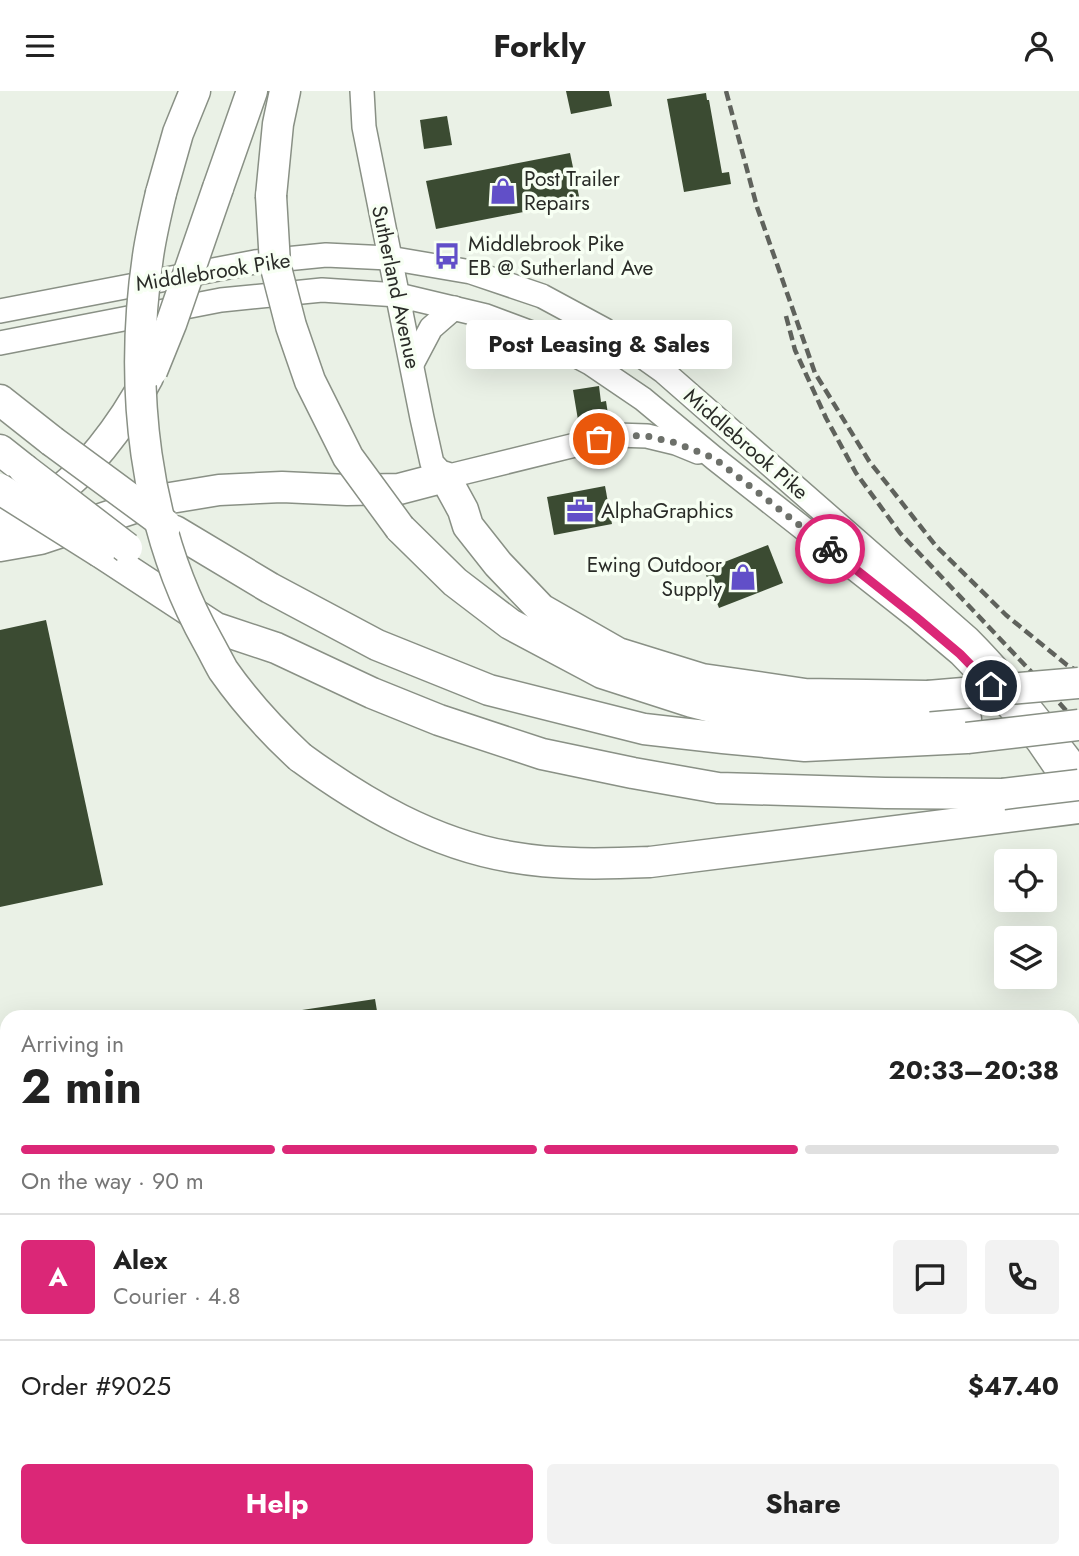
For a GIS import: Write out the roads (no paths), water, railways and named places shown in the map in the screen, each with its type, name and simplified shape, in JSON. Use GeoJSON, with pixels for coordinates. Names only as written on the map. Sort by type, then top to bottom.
{"type":"FeatureCollection","features":[{"type":"Feature","properties":{"kind":"highway"},"geometry":{"type":"LineString","coordinates":[[195,91],[178,133],[160,193],[148,255],[142,313],[141,366],[145,440],[153,496],[168,551],[185,598],[223,669],[278,737],[300,757],[379,810],[427,832],[469,847],[510,857],[556,863],[650,862],[1001,806],[1079,785]]}},
{"type":"Feature","properties":{"kind":"highway"},"geometry":{"type":"LineString","coordinates":[[0,524],[39,505],[68,484],[113,434],[144,387],[180,300],[252,91]]}},
{"type":"Feature","properties":{"kind":"highway"},"geometry":{"type":"LineString","coordinates":[[285,91],[278,124],[271,197],[275,264],[291,327],[310,381],[348,457],[400,528],[455,582],[510,624],[602,673],[727,711],[969,729],[1079,725]]}},
{"type":"Feature","properties":{"kind":"highway"},"geometry":{"type":"LineString","coordinates":[[0,400],[175,531],[270,588],[377,645],[489,690],[645,729],[805,746],[1079,715]]}},
{"type":"Feature","properties":{"kind":"highway"},"geometry":{"type":"LineString","coordinates":[[0,450],[113,550]]}},
{"type":"Feature","properties":{"kind":"highway"},"geometry":{"type":"LineString","coordinates":[[0,546],[40,539],[158,500],[219,490],[282,487],[399,489],[445,477],[463,510],[468,526],[498,563],[541,608],[618,653],[702,679],[805,694],[928,696],[1079,683]]}},
{"type":"Feature","properties":{"kind":"highway"},"geometry":{"type":"LineString","coordinates":[[0,489],[202,600],[276,648],[372,693],[439,720],[542,754],[718,788],[885,793],[1001,806],[1079,808]]}},
{"type":"Feature","properties":{"kind":"main road","name":"Sutherland Avenue"},"geometry":{"type":"LineString","coordinates":[[362,91],[364,127],[432,463],[445,477]]}},
{"type":"Feature","properties":{"kind":"main road","name":"Middlebrook Pike"},"geometry":{"type":"LineString","coordinates":[[0,310],[255,262],[326,255],[389,258],[471,272],[542,296],[605,330],[664,372],[746,444],[872,569],[916,617],[960,654],[991,686],[1038,742],[1079,802]]}},
{"type":"Feature","properties":{"kind":"main road","name":"Middlebrook Pike"},"geometry":{"type":"LineString","coordinates":[[0,343],[221,300],[322,290],[398,295],[486,316],[537,335],[590,363],[643,399],[714,458],[968,638],[1000,670],[1079,771]]}},
{"type":"Feature","properties":{"kind":"main road"},"geometry":{"type":"LineString","coordinates":[[412,364],[431,328],[454,308]]}},
{"type":"Feature","properties":{"kind":"main road"},"geometry":{"type":"LineString","coordinates":[[643,399],[663,403],[677,410],[726,448],[734,449],[746,444]]}},
{"type":"Feature","properties":{"kind":"main road"},"geometry":{"type":"LineString","coordinates":[[445,477],[616,435],[647,436],[676,443],[714,458]]}},
{"type":"Feature","properties":{"kind":"railway"},"geometry":{"type":"LineString","coordinates":[[726,91],[757,207],[815,373],[869,461],[936,546],[1006,615],[1079,672]]}},
{"type":"Feature","properties":{"kind":"railway"},"geometry":{"type":"LineString","coordinates":[[786,316],[795,350],[826,418],[856,473],[900,533],[1079,725]]}},
{"type":"Feature","properties":{"kind":"place","name":"Post Trailer Repairs"},"geometry":{"type":"Point","coordinates":[503,191]}},
{"type":"Feature","properties":{"kind":"place","name":"Middlebrook Pike EB @ Sutherland Ave"},"geometry":{"type":"Point","coordinates":[447,256]}},
{"type":"Feature","properties":{"kind":"place","name":"Post Leasing & Sales"},"geometry":{"type":"Point","coordinates":[599,439]}},
{"type":"Feature","properties":{"kind":"place","name":"AlphaGraphics"},"geometry":{"type":"Point","coordinates":[580,511]}},
{"type":"Feature","properties":{"kind":"place","name":"Ewing Outdoor Supply"},"geometry":{"type":"Point","coordinates":[743,577]}}]}
